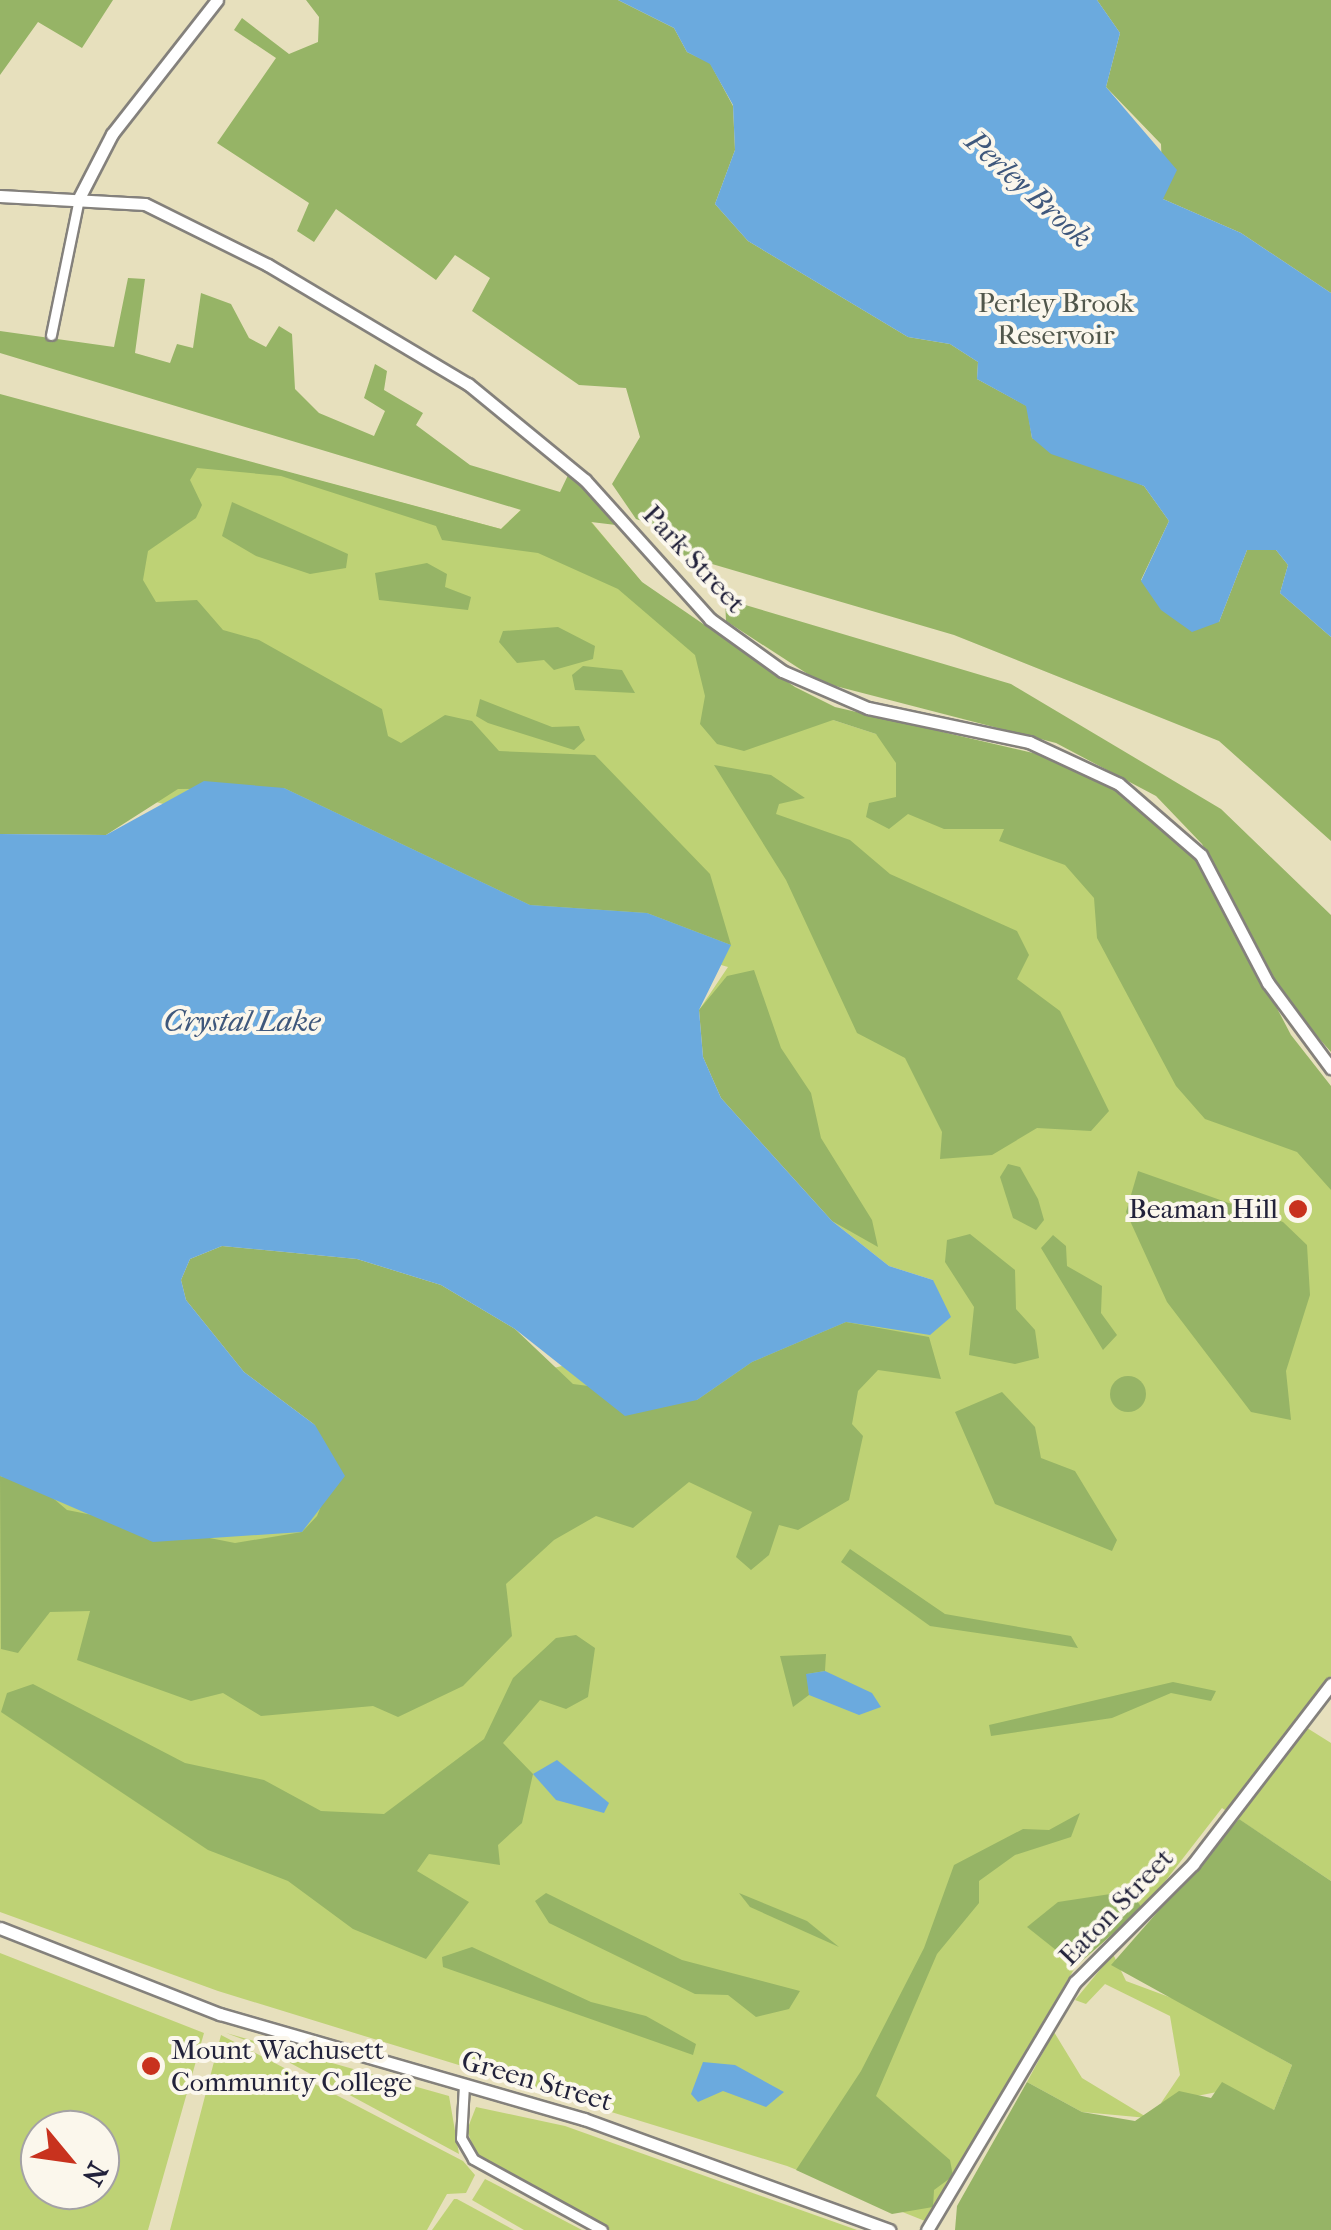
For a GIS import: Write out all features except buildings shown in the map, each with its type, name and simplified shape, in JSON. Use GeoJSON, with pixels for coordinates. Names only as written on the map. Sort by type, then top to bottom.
{"type":"FeatureCollection","features":[{"type":"Feature","properties":{"kind":"street"},"geometry":{"type":"LineString","coordinates":[[51,335],[79,198],[112,134],[217,0]]}},
{"type":"Feature","properties":{"kind":"street","name":"Park Street"},"geometry":{"type":"LineString","coordinates":[[0,196],[79,198],[164,211],[426,353],[579,474],[710,619],[796,679],[868,708],[1029,742],[1130,791],[1201,855],[1268,983],[1331,1068]]}},
{"type":"Feature","properties":{"kind":"street","name":"Eaton Street"},"geometry":{"type":"LineString","coordinates":[[928,2230],[1076,1982],[1193,1864],[1331,1684]]}},
{"type":"Feature","properties":{"kind":"street","name":"Green Street"},"geometry":{"type":"LineString","coordinates":[[0,1928],[220,2014],[688,2153],[889,2230]]}},
{"type":"Feature","properties":{"kind":"street"},"geometry":{"type":"LineString","coordinates":[[464,2086],[461,2138],[473,2159],[602,2230]]}},
{"type":"Feature","properties":{"kind":"green space"},"geometry":{"type":"Polygon","coordinates":[[[0,0],[113,0],[82,48],[38,22],[0,75],[0,0]]]}},
{"type":"Feature","properties":{"kind":"green space"},"geometry":{"type":"Polygon","coordinates":[[[306,0],[618,0],[674,28],[687,52],[710,63],[733,106],[735,150],[715,204],[748,241],[908,337],[950,344],[978,362],[977,379],[1027,406],[1032,438],[1144,486],[1169,521],[1141,580],[1219,622],[1247,550],[1276,550],[1288,565],[1280,593],[1331,637],[1331,841],[1219,741],[954,635],[678,554],[666,529],[636,519],[612,484],[640,437],[626,388],[579,385],[472,311],[490,278],[455,255],[436,280],[336,209],[314,242],[297,231],[309,203],[217,143],[276,58],[234,30],[242,18],[289,54],[318,42],[319,17],[306,0]]]}},
{"type":"Feature","properties":{"kind":"green space"},"geometry":{"type":"Polygon","coordinates":[[[1097,0],[1331,0],[1331,293],[1241,233],[1163,199],[1161,144],[1106,87],[1120,33],[1097,0]]]}},
{"type":"Feature","properties":{"kind":"green space"},"geometry":{"type":"Polygon","coordinates":[[[128,278],[145,279],[135,353],[170,363],[177,344],[193,348],[201,293],[231,304],[249,338],[266,347],[279,326],[292,334],[295,389],[319,413],[374,436],[385,411],[364,398],[375,364],[387,371],[384,390],[423,413],[416,425],[470,465],[560,492],[570,471],[616,525],[591,522],[642,582],[795,687],[835,707],[1059,759],[1150,810],[1201,863],[1291,1035],[1331,1086],[1331,1190],[1297,1152],[1205,1119],[1176,1086],[1097,938],[1094,898],[1065,865],[999,841],[1004,829],[944,829],[908,814],[889,829],[866,817],[869,803],[896,797],[896,763],[876,734],[833,720],[744,751],[717,744],[700,724],[705,696],[695,655],[618,589],[538,553],[442,540],[436,526],[281,476],[197,468],[190,480],[202,505],[196,518],[148,551],[143,580],[156,602],[197,600],[223,630],[259,640],[382,709],[388,736],[401,743],[445,715],[472,721],[499,751],[595,755],[710,874],[731,945],[647,913],[530,905],[284,788],[178,789],[106,835],[0,834],[0,394],[501,529],[521,510],[0,353],[0,331],[114,347],[128,278]]]}},
{"type":"Feature","properties":{"kind":"green space"},"geometry":{"type":"Polygon","coordinates":[[[155,437],[501,529],[534,497],[580,508],[655,598],[833,720],[876,734],[1068,856],[1286,1133],[1331,1175],[1331,1676],[1296,1721],[1331,1743],[1331,1881],[1222,1808],[1149,1902],[1076,1966],[925,2221],[787,2166],[218,1991],[0,1912],[0,1476],[40,1487],[933,1280],[889,1266],[832,1221],[699,1010],[728,967],[0,757],[155,437]]]}},
{"type":"Feature","properties":{"kind":"green space"},"geometry":{"type":"Polygon","coordinates":[[[232,502],[348,554],[346,568],[310,574],[256,556],[222,536],[232,502]]]}},
{"type":"Feature","properties":{"kind":"green space"},"geometry":{"type":"Polygon","coordinates":[[[427,563],[447,574],[445,587],[471,597],[468,610],[379,600],[375,573],[427,563]]]}},
{"type":"Feature","properties":{"kind":"green space"},"geometry":{"type":"Polygon","coordinates":[[[725,599],[1011,684],[1221,809],[1331,915],[1331,1052],[1284,999],[1202,844],[1156,796],[1056,743],[820,682],[726,621],[725,599]]]}},
{"type":"Feature","properties":{"kind":"green space"},"geometry":{"type":"Polygon","coordinates":[[[558,627],[595,646],[593,659],[554,670],[544,660],[517,663],[499,642],[503,631],[558,627]]]}},
{"type":"Feature","properties":{"kind":"green space"},"geometry":{"type":"Polygon","coordinates":[[[583,666],[622,670],[635,693],[575,690],[572,675],[583,666]]]}},
{"type":"Feature","properties":{"kind":"green space"},"geometry":{"type":"Polygon","coordinates":[[[480,699],[552,727],[579,726],[585,740],[574,750],[488,723],[476,716],[480,699]]]}},
{"type":"Feature","properties":{"kind":"green space"},"geometry":{"type":"Polygon","coordinates":[[[714,765],[771,775],[805,798],[779,804],[776,814],[850,840],[890,874],[1017,931],[1029,955],[1017,979],[1060,1011],[1109,1111],[1091,1131],[1037,1128],[992,1155],[940,1159],[942,1132],[905,1058],[857,1033],[786,880],[714,765]]]}},
{"type":"Feature","properties":{"kind":"green space"},"geometry":{"type":"Polygon","coordinates":[[[754,970],[781,1048],[811,1093],[821,1138],[872,1220],[878,1247],[832,1221],[721,1098],[703,1057],[699,1010],[727,976],[754,970]]]}},
{"type":"Feature","properties":{"kind":"green space"},"geometry":{"type":"Polygon","coordinates":[[[1008,1164],[1020,1167],[1038,1199],[1044,1220],[1036,1230],[1013,1218],[1000,1177],[1008,1164]]]}},
{"type":"Feature","properties":{"kind":"green space"},"geometry":{"type":"Polygon","coordinates":[[[1138,1171],[1283,1222],[1307,1245],[1310,1295],[1286,1371],[1291,1420],[1251,1412],[1167,1302],[1126,1212],[1138,1171]]]}},
{"type":"Feature","properties":{"kind":"green space"},"geometry":{"type":"Polygon","coordinates":[[[970,1234],[1015,1270],[1016,1309],[1035,1330],[1039,1358],[1015,1364],[969,1355],[974,1307],[945,1262],[947,1240],[970,1234]]]}},
{"type":"Feature","properties":{"kind":"green space"},"geometry":{"type":"Polygon","coordinates":[[[1053,1235],[1066,1246],[1067,1266],[1102,1286],[1101,1313],[1117,1335],[1103,1350],[1041,1248],[1053,1235]]]}},
{"type":"Feature","properties":{"kind":"green space"},"geometry":{"type":"Polygon","coordinates":[[[222,1246],[357,1259],[441,1285],[515,1329],[573,1384],[697,1400],[752,1362],[846,1322],[929,1337],[941,1379],[878,1370],[858,1391],[852,1424],[863,1436],[849,1500],[798,1530],[779,1525],[769,1555],[751,1570],[736,1557],[752,1512],[689,1482],[633,1528],[596,1516],[554,1540],[506,1584],[512,1636],[463,1686],[398,1717],[373,1706],[261,1716],[223,1693],[191,1701],[77,1660],[90,1611],[50,1612],[18,1653],[1,1649],[0,1476],[40,1487],[67,1510],[235,1543],[302,1532],[317,1516],[325,1496],[315,1425],[244,1372],[186,1300],[181,1280],[190,1259],[222,1246]]]}},
{"type":"Feature","properties":{"kind":"green space"},"geometry":{"type":"Polygon","coordinates":[[[1128,1376],[1141,1381],[1146,1394],[1141,1407],[1128,1412],[1115,1407],[1110,1394],[1115,1381],[1128,1376]]]}},
{"type":"Feature","properties":{"kind":"green space"},"geometry":{"type":"Polygon","coordinates":[[[1002,1392],[1035,1427],[1041,1458],[1075,1471],[1117,1540],[1112,1551],[995,1504],[955,1412],[1002,1392]]]}},
{"type":"Feature","properties":{"kind":"green space"},"geometry":{"type":"Polygon","coordinates":[[[850,1549],[945,1614],[1071,1636],[1078,1648],[930,1626],[841,1562],[850,1549]]]}},
{"type":"Feature","properties":{"kind":"green space"},"geometry":{"type":"Polygon","coordinates":[[[576,1635],[595,1648],[588,1697],[566,1709],[540,1700],[503,1743],[533,1774],[522,1823],[498,1845],[500,1865],[429,1854],[417,1871],[469,1902],[426,1959],[353,1929],[288,1881],[208,1850],[1,1712],[7,1693],[33,1684],[185,1763],[264,1780],[321,1811],[384,1814],[484,1739],[513,1678],[556,1638],[576,1635]]]}},
{"type":"Feature","properties":{"kind":"green space"},"geometry":{"type":"Polygon","coordinates":[[[826,1654],[825,1671],[807,1674],[809,1695],[793,1707],[780,1656],[826,1654]]]}},
{"type":"Feature","properties":{"kind":"green space"},"geometry":{"type":"Polygon","coordinates":[[[1173,1682],[1216,1691],[1211,1701],[1171,1693],[1112,1718],[991,1736],[989,1725],[1173,1682]]]}},
{"type":"Feature","properties":{"kind":"green space"},"geometry":{"type":"Polygon","coordinates":[[[1080,1813],[1071,1837],[1015,1855],[979,1881],[979,1903],[937,1954],[876,2096],[950,2160],[953,2176],[934,2190],[933,2207],[892,2214],[796,2170],[861,2071],[924,1948],[954,1865],[1023,1829],[1049,1830],[1080,1813]]]}},
{"type":"Feature","properties":{"kind":"green space"},"geometry":{"type":"Polygon","coordinates":[[[1239,1819],[1331,1881],[1331,2230],[955,2230],[957,2206],[1027,2082],[1082,2112],[1135,2121],[1179,2091],[1211,2098],[1222,2082],[1274,2110],[1292,2065],[1111,1965],[1239,1819]]]}},
{"type":"Feature","properties":{"kind":"green space"},"geometry":{"type":"Polygon","coordinates":[[[1130,1891],[1142,1908],[1076,1966],[1027,1927],[1058,1902],[1130,1891]]]}},
{"type":"Feature","properties":{"kind":"green space"},"geometry":{"type":"Polygon","coordinates":[[[546,1893],[682,1960],[800,1991],[789,2009],[756,2017],[728,1995],[695,1994],[549,1923],[535,1901],[546,1893]]]}},
{"type":"Feature","properties":{"kind":"green space"},"geometry":{"type":"Polygon","coordinates":[[[739,1893],[807,1921],[839,1947],[750,1907],[739,1893]]]}},
{"type":"Feature","properties":{"kind":"green space"},"geometry":{"type":"Polygon","coordinates":[[[472,1947],[591,2002],[646,2016],[696,2044],[693,2055],[443,1967],[442,1957],[472,1947]]]}},
{"type":"Feature","properties":{"kind":"green space"},"geometry":{"type":"Polygon","coordinates":[[[0,1953],[204,2033],[148,2230],[0,2230],[0,1953]]]}},
{"type":"Feature","properties":{"kind":"green space"},"geometry":{"type":"Polygon","coordinates":[[[1113,1954],[1126,1981],[1180,2001],[1292,2065],[1274,2110],[1217,2092],[1161,2103],[1180,2075],[1170,2016],[1105,1984],[1086,2004],[1075,2000],[1113,1954]]]}},
{"type":"Feature","properties":{"kind":"green space"},"geometry":{"type":"Polygon","coordinates":[[[1054,2032],[1082,2078],[1148,2118],[1082,2112],[1027,2082],[1054,2032]]]}},
{"type":"Feature","properties":{"kind":"green space"},"geometry":{"type":"Polygon","coordinates":[[[226,2033],[449,2096],[459,2154],[253,2043],[226,2033]]]}},
{"type":"Feature","properties":{"kind":"green space"},"geometry":{"type":"Polygon","coordinates":[[[221,2035],[463,2161],[475,2175],[466,2193],[447,2194],[427,2230],[170,2230],[221,2035]]]}},
{"type":"Feature","properties":{"kind":"green space"},"geometry":{"type":"Polygon","coordinates":[[[476,2107],[565,2126],[857,2230],[610,2230],[476,2155],[467,2130],[476,2107]]]}},
{"type":"Feature","properties":{"kind":"green space"},"geometry":{"type":"Polygon","coordinates":[[[485,2179],[582,2230],[524,2230],[472,2200],[485,2179]]]}},
{"type":"Feature","properties":{"kind":"green space"},"geometry":{"type":"Polygon","coordinates":[[[457,2199],[514,2230],[432,2230],[457,2199]]]}},
{"type":"Feature","properties":{"kind":"water","name":"Perley Brook Reservoir"},"geometry":{"type":"Polygon","coordinates":[[[618,0],[1097,0],[1120,33],[1106,87],[1177,170],[1163,199],[1241,233],[1331,293],[1331,637],[1280,593],[1288,565],[1276,550],[1247,550],[1219,622],[1192,632],[1161,610],[1141,581],[1169,521],[1144,486],[1051,454],[1032,438],[1026,406],[977,379],[978,362],[950,344],[908,337],[748,241],[715,204],[735,150],[733,105],[710,64],[687,52],[674,28],[618,0]]]}},
{"type":"Feature","properties":{"kind":"water","name":"Crystal Lake"},"geometry":{"type":"Polygon","coordinates":[[[204,781],[284,788],[530,905],[647,913],[731,945],[699,1010],[703,1057],[721,1098],[832,1221],[889,1266],[933,1280],[951,1317],[930,1335],[846,1322],[752,1362],[697,1400],[625,1416],[515,1329],[441,1285],[357,1259],[222,1246],[190,1259],[181,1280],[186,1300],[244,1372],[315,1425],[345,1476],[302,1532],[153,1542],[0,1476],[0,834],[106,835],[204,781]]]}},
{"type":"Feature","properties":{"kind":"water"},"geometry":{"type":"Polygon","coordinates":[[[825,1671],[872,1693],[881,1707],[859,1715],[809,1695],[806,1674],[825,1671]]]}},
{"type":"Feature","properties":{"kind":"water"},"geometry":{"type":"Polygon","coordinates":[[[557,1760],[609,1803],[604,1813],[556,1800],[533,1774],[557,1760]]]}},
{"type":"Feature","properties":{"kind":"water"},"geometry":{"type":"Polygon","coordinates":[[[703,2062],[735,2065],[784,2092],[766,2107],[723,2091],[698,2102],[691,2094],[703,2062]]]}},
{"type":"Feature","properties":{"kind":"place","name":"Beaman Hill"},"geometry":{"type":"Point","coordinates":[1298,1209]}},
{"type":"Feature","properties":{"kind":"place","name":"Mount Wachusett Community College"},"geometry":{"type":"Point","coordinates":[151,2066]}},
{"type":"Feature","properties":{"kind":"water label","name":"Perley Brook"},"geometry":{"type":"Point","coordinates":[1028,190]}}]}
